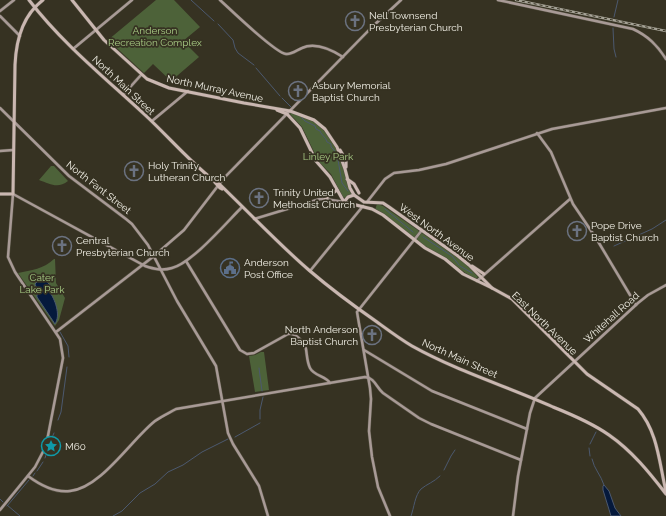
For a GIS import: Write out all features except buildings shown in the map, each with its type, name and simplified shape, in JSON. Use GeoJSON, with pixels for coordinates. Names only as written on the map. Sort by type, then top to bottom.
{"type":"FeatureCollection","features":[{"type":"Feature","properties":{"kind":"main road","name":"North Main Street"},"geometry":{"type":"LineString","coordinates":[[29,0],[34,8],[73,49],[152,121],[194,164],[218,184],[310,271],[359,309],[409,344],[432,357],[582,419],[609,435],[637,458],[665,493]]}},
{"type":"Feature","properties":{"kind":"main road"},"geometry":{"type":"LineString","coordinates":[[0,194],[13,194],[15,58],[23,26],[34,8],[43,0]]}},
{"type":"Feature","properties":{"kind":"main road","name":"North Murray Avenue"},"geometry":{"type":"LineString","coordinates":[[72,0],[105,41],[141,75],[158,85],[270,108],[290,110],[314,120],[325,129],[337,147],[354,196]]}},
{"type":"Feature","properties":{"kind":"main road","name":"North Murray Avenue"},"geometry":{"type":"LineString","coordinates":[[270,108],[287,114]]}},
{"type":"Feature","properties":{"kind":"main road"},"geometry":{"type":"LineString","coordinates":[[287,114],[302,131],[316,161],[330,178],[344,202],[363,206]]}},
{"type":"Feature","properties":{"kind":"main road"},"geometry":{"type":"LineString","coordinates":[[347,179],[354,184],[359,193]]}},
{"type":"Feature","properties":{"kind":"main road"},"geometry":{"type":"LineString","coordinates":[[326,198],[337,190]]}},
{"type":"Feature","properties":{"kind":"main road"},"geometry":{"type":"LineString","coordinates":[[344,202],[348,197],[354,196],[366,202]]}},
{"type":"Feature","properties":{"kind":"main road","name":"West North Avenue"},"geometry":{"type":"LineString","coordinates":[[366,202],[383,203],[469,265],[492,288]]}},
{"type":"Feature","properties":{"kind":"main road"},"geometry":{"type":"LineString","coordinates":[[372,209],[376,206],[376,202]]}},
{"type":"Feature","properties":{"kind":"main road","name":"East North Avenue"},"geometry":{"type":"LineString","coordinates":[[363,206],[383,215],[430,251],[444,258],[463,274],[492,288],[512,300],[573,362],[588,375],[631,404],[644,415],[652,429],[665,486],[665,493]]}},
{"type":"Feature","properties":{"kind":"main road"},"geometry":{"type":"LineString","coordinates":[[469,265],[484,274]]}},
{"type":"Feature","properties":{"kind":"street"},"geometry":{"type":"LineString","coordinates":[[0,11],[14,0]]}},
{"type":"Feature","properties":{"kind":"street"},"geometry":{"type":"LineString","coordinates":[[73,49],[132,0]]}},
{"type":"Feature","properties":{"kind":"street"},"geometry":{"type":"LineString","coordinates":[[220,0],[257,34],[282,53],[290,54],[305,46],[309,46],[330,50],[342,57]]}},
{"type":"Feature","properties":{"kind":"street"},"geometry":{"type":"LineString","coordinates":[[56,332],[154,256],[189,225],[218,184],[342,57],[401,0]]}},
{"type":"Feature","properties":{"kind":"street"},"geometry":{"type":"LineString","coordinates":[[498,0],[633,29],[646,35],[666,58]]}},
{"type":"Feature","properties":{"kind":"street"},"geometry":{"type":"LineString","coordinates":[[0,16],[20,36]]}},
{"type":"Feature","properties":{"kind":"street"},"geometry":{"type":"LineString","coordinates":[[123,95],[141,75]]}},
{"type":"Feature","properties":{"kind":"street"},"geometry":{"type":"LineString","coordinates":[[152,121],[188,91]]}},
{"type":"Feature","properties":{"kind":"street","name":"North Fant Street"},"geometry":{"type":"LineString","coordinates":[[0,108],[74,181],[132,224],[145,240],[177,301],[216,366],[228,433],[233,444],[259,486],[268,516]]}},
{"type":"Feature","properties":{"kind":"street"},"geometry":{"type":"LineString","coordinates":[[366,202],[386,179],[394,173],[419,170],[446,164],[552,129],[666,108]]}},
{"type":"Feature","properties":{"kind":"street"},"geometry":{"type":"LineString","coordinates":[[537,133],[551,152],[570,199],[599,243],[636,305]]}},
{"type":"Feature","properties":{"kind":"street"},"geometry":{"type":"LineString","coordinates":[[0,152],[13,150]]}},
{"type":"Feature","properties":{"kind":"street"},"geometry":{"type":"LineString","coordinates":[[0,510],[41,458],[46,446],[63,358],[60,339],[15,272],[8,258],[13,194],[143,264],[161,270],[172,268],[186,261],[242,208]]}},
{"type":"Feature","properties":{"kind":"street"},"geometry":{"type":"LineString","coordinates":[[254,219],[326,198],[344,202]]}},
{"type":"Feature","properties":{"kind":"street"},"geometry":{"type":"LineString","coordinates":[[477,281],[570,199]]}},
{"type":"Feature","properties":{"kind":"street"},"geometry":{"type":"LineString","coordinates":[[310,271],[363,206]]}},
{"type":"Feature","properties":{"kind":"street"},"geometry":{"type":"LineString","coordinates":[[390,516],[378,487],[373,464],[369,431],[371,399],[357,314],[359,309],[422,230]]}},
{"type":"Feature","properties":{"kind":"street"},"geometry":{"type":"LineString","coordinates":[[186,261],[240,350],[247,354],[254,353],[288,334],[294,334],[306,348],[310,369],[330,383]]}},
{"type":"Feature","properties":{"kind":"street","name":"Whitehall Road"},"geometry":{"type":"LineString","coordinates":[[534,398],[636,305],[648,295],[666,285]]}},
{"type":"Feature","properties":{"kind":"street"},"geometry":{"type":"LineString","coordinates":[[363,350],[432,391],[527,429]]}},
{"type":"Feature","properties":{"kind":"street"},"geometry":{"type":"LineString","coordinates":[[28,476],[47,488],[61,491],[71,491],[88,485],[100,476],[154,422],[176,409],[368,378],[374,380],[379,390],[383,393],[427,422],[521,460]]}},
{"type":"Feature","properties":{"kind":"street"},"geometry":{"type":"LineString","coordinates":[[513,516],[521,460],[534,398]]}},
{"type":"Feature","properties":{"kind":"green space","name":"Anderson Recreation Complex"},"geometry":{"type":"Polygon","coordinates":[[[156,0],[174,0],[200,27],[183,41],[199,57],[171,81],[153,64],[144,73],[108,40],[156,0]]]}},
{"type":"Feature","properties":{"kind":"green space","name":"Linley Park"},"geometry":{"type":"Polygon","coordinates":[[[291,112],[320,126],[329,136],[340,156],[352,195],[345,198],[342,196],[331,174],[319,162],[302,127],[290,114],[291,112]]]}},
{"type":"Feature","properties":{"kind":"green space"},"geometry":{"type":"Polygon","coordinates":[[[51,166],[54,166],[68,181],[61,185],[57,185],[39,180],[51,166]]]}},
{"type":"Feature","properties":{"kind":"green space"},"geometry":{"type":"Polygon","coordinates":[[[377,204],[383,206],[458,258],[478,277],[476,279],[472,277],[447,258],[429,250],[422,245],[375,210],[377,204]]]}},
{"type":"Feature","properties":{"kind":"green space","name":"Cater Lake Park"},"geometry":{"type":"Polygon","coordinates":[[[54,259],[56,283],[65,298],[59,320],[55,326],[18,273],[42,267],[54,259]]]}},
{"type":"Feature","properties":{"kind":"green space"},"geometry":{"type":"Polygon","coordinates":[[[264,352],[269,390],[255,392],[249,356],[264,352]]]}},
{"type":"Feature","properties":{"kind":"water"},"geometry":{"type":"Polygon","coordinates":[[[44,279],[50,285],[49,291],[56,307],[57,320],[55,324],[37,297],[37,289],[35,284],[39,280],[44,279]]]}},
{"type":"Feature","properties":{"kind":"water"},"geometry":{"type":"Polygon","coordinates":[[[604,485],[609,491],[615,508],[621,516],[611,516],[603,490],[604,485]]]}},
{"type":"Feature","properties":{"kind":"waterway"},"geometry":{"type":"LineString","coordinates":[[191,0],[214,21]]}},
{"type":"Feature","properties":{"kind":"waterway"},"geometry":{"type":"LineString","coordinates":[[614,17],[618,0]]}},
{"type":"Feature","properties":{"kind":"waterway"},"geometry":{"type":"LineString","coordinates":[[218,24],[233,40],[238,53],[254,65]]}},
{"type":"Feature","properties":{"kind":"waterway"},"geometry":{"type":"LineString","coordinates":[[613,28],[616,57]]}},
{"type":"Feature","properties":{"kind":"waterway"},"geometry":{"type":"LineString","coordinates":[[256,68],[280,96]]}},
{"type":"Feature","properties":{"kind":"waterway"},"geometry":{"type":"LineString","coordinates":[[282,98],[291,107]]}},
{"type":"Feature","properties":{"kind":"waterway"},"geometry":{"type":"LineString","coordinates":[[300,116],[305,121],[315,126],[327,142],[331,144],[331,147],[334,150],[338,160],[342,183],[348,191]]}},
{"type":"Feature","properties":{"kind":"waterway"},"geometry":{"type":"LineString","coordinates":[[385,209],[413,232]]}},
{"type":"Feature","properties":{"kind":"waterway"},"geometry":{"type":"LineString","coordinates":[[614,246],[652,229],[666,220]]}},
{"type":"Feature","properties":{"kind":"waterway"},"geometry":{"type":"LineString","coordinates":[[423,237],[452,256],[459,265]]}},
{"type":"Feature","properties":{"kind":"waterway"},"geometry":{"type":"LineString","coordinates":[[460,266],[472,273]]}},
{"type":"Feature","properties":{"kind":"waterway"},"geometry":{"type":"LineString","coordinates":[[60,332],[68,346],[69,357]]}},
{"type":"Feature","properties":{"kind":"waterway"},"geometry":{"type":"LineString","coordinates":[[58,420],[61,412],[67,367]]}},
{"type":"Feature","properties":{"kind":"waterway"},"geometry":{"type":"LineString","coordinates":[[259,368],[262,391]]}},
{"type":"Feature","properties":{"kind":"waterway"},"geometry":{"type":"LineString","coordinates":[[260,419],[260,410],[263,397]]}},
{"type":"Feature","properties":{"kind":"waterway"},"geometry":{"type":"LineString","coordinates":[[235,437],[260,423]]}},
{"type":"Feature","properties":{"kind":"waterway"},"geometry":{"type":"LineString","coordinates":[[590,444],[596,432]]}},
{"type":"Feature","properties":{"kind":"waterway"},"geometry":{"type":"LineString","coordinates":[[51,440],[54,433]]}},
{"type":"Feature","properties":{"kind":"waterway"},"geometry":{"type":"LineString","coordinates":[[113,516],[122,511],[140,493],[155,484],[168,472],[228,439]]}},
{"type":"Feature","properties":{"kind":"waterway"},"geometry":{"type":"LineString","coordinates":[[45,458],[50,443]]}},
{"type":"Feature","properties":{"kind":"waterway"},"geometry":{"type":"LineString","coordinates":[[589,448],[590,456]]}},
{"type":"Feature","properties":{"kind":"waterway"},"geometry":{"type":"LineString","coordinates":[[444,470],[455,450]]}},
{"type":"Feature","properties":{"kind":"waterway"},"geometry":{"type":"LineString","coordinates":[[592,459],[604,485]]}},
{"type":"Feature","properties":{"kind":"waterway"},"geometry":{"type":"LineString","coordinates":[[37,471],[43,462]]}},
{"type":"Feature","properties":{"kind":"waterway"},"geometry":{"type":"LineString","coordinates":[[411,516],[416,498],[421,489],[440,476]]}},
{"type":"Feature","properties":{"kind":"waterway"},"geometry":{"type":"LineString","coordinates":[[7,506],[29,480]]}},
{"type":"Feature","properties":{"kind":"waterway"},"geometry":{"type":"LineString","coordinates":[[0,499],[3,502]]}},
{"type":"Feature","properties":{"kind":"waterway"},"geometry":{"type":"LineString","coordinates":[[7,505],[20,516]]}},
{"type":"Feature","properties":{"kind":"railway"},"geometry":{"type":"LineString","coordinates":[[516,0],[666,31]]}},
{"type":"Feature","properties":{"kind":"place","name":"Nell Townsend Presbyterian Church"},"geometry":{"type":"Point","coordinates":[355,21]}},
{"type":"Feature","properties":{"kind":"place","name":"Asbury Memorial Baptist Church"},"geometry":{"type":"Point","coordinates":[298,91]}},
{"type":"Feature","properties":{"kind":"place","name":"Holy Trinity Lutheran Church"},"geometry":{"type":"Point","coordinates":[134,171]}},
{"type":"Feature","properties":{"kind":"place","name":"Trinity United Methodist Church"},"geometry":{"type":"Point","coordinates":[259,198]}},
{"type":"Feature","properties":{"kind":"place","name":"Pope Drive Baptist Church"},"geometry":{"type":"Point","coordinates":[577,231]}},
{"type":"Feature","properties":{"kind":"place","name":"Central Presbyterian Church"},"geometry":{"type":"Point","coordinates":[62,246]}},
{"type":"Feature","properties":{"kind":"place","name":"Anderson Post Office"},"geometry":{"type":"Point","coordinates":[230,268]}},
{"type":"Feature","properties":{"kind":"place","name":"North Anderson Baptist Church"},"geometry":{"type":"Point","coordinates":[372,335]}},
{"type":"Feature","properties":{"kind":"place","name":"M60"},"geometry":{"type":"Point","coordinates":[51,446]}}]}
